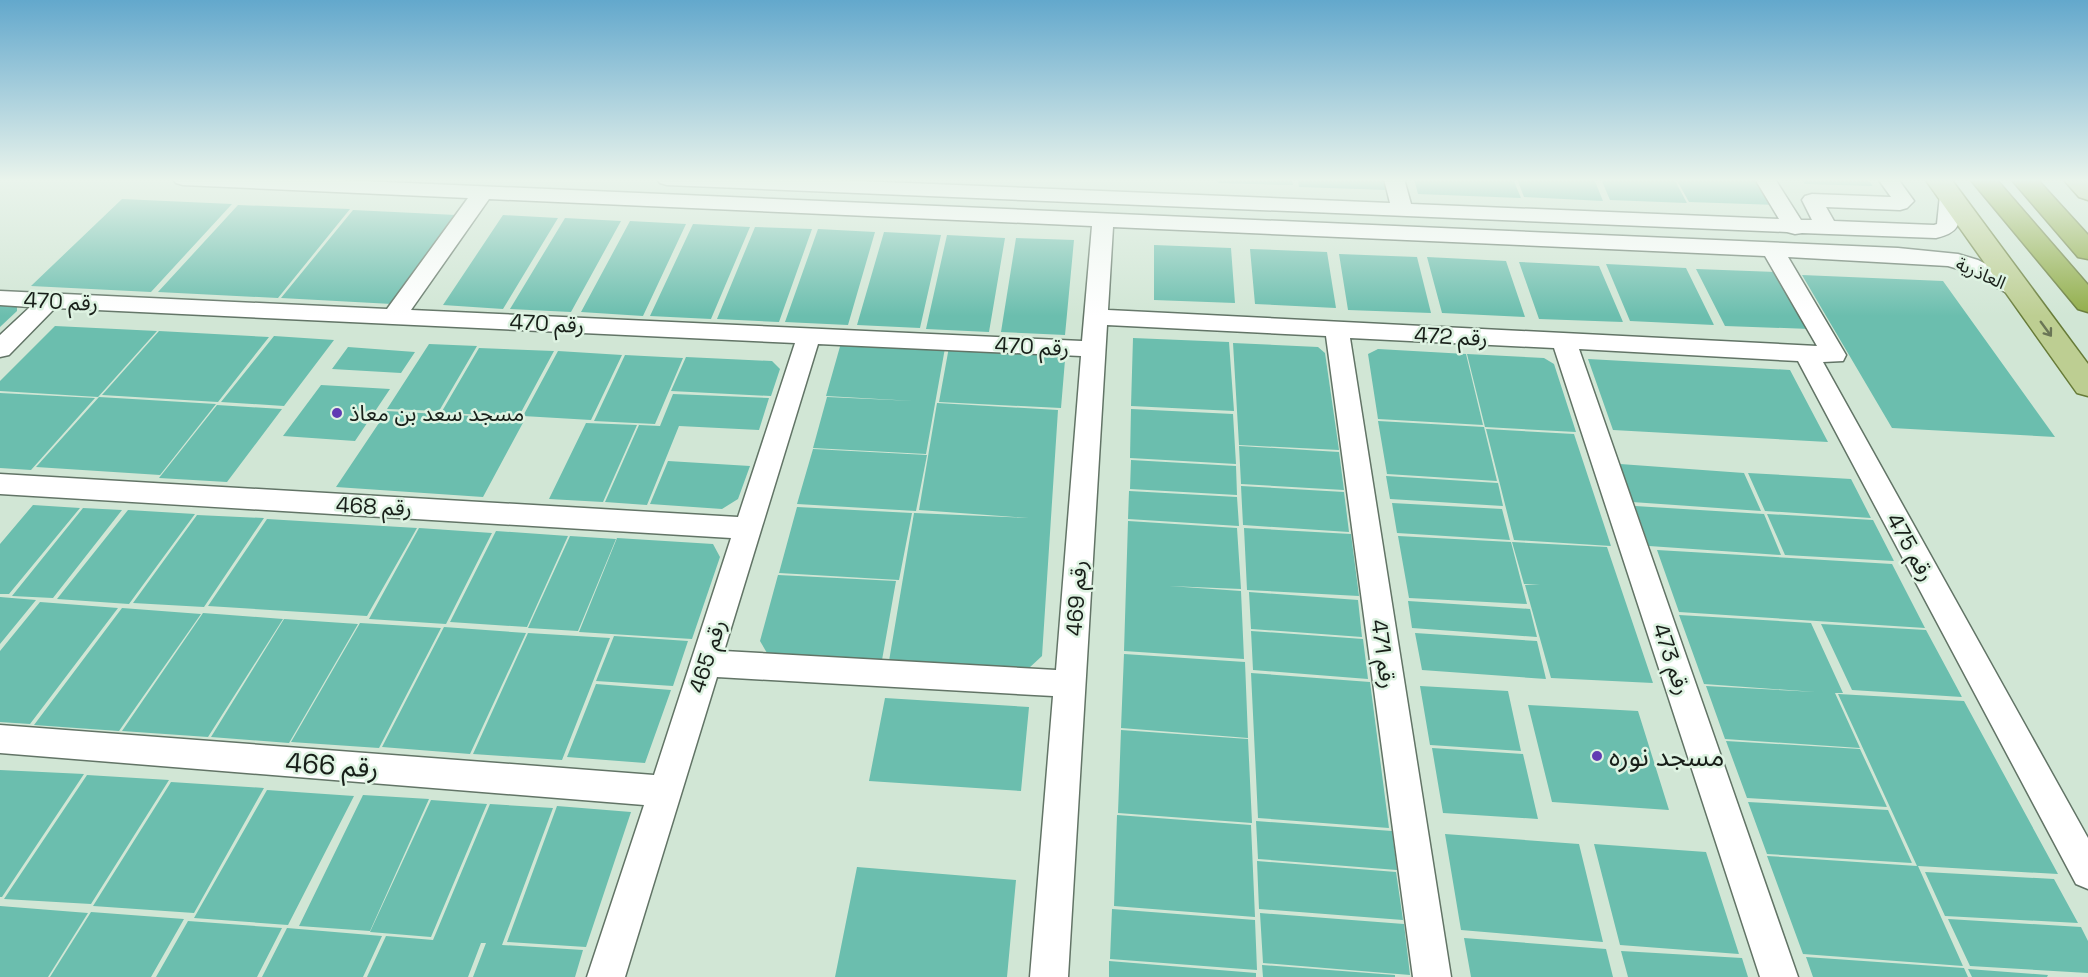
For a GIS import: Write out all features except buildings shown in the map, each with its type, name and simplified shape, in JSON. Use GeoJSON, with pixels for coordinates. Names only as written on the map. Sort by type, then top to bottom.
{"type":"FeatureCollection","features":[{"type":"Feature","properties":{"kind":"highway"},"geometry":{"type":"LineString","coordinates":[[2022,225],[2088,303]]}},
{"type":"Feature","properties":{"kind":"highway"},"geometry":{"type":"LineString","coordinates":[[2066,226],[2088,251]]}},
{"type":"Feature","properties":{"kind":"main road"},"geometry":{"type":"LineString","coordinates":[[1971,225],[2088,386]]}},
{"type":"Feature","properties":{"kind":"street"},"geometry":{"type":"LineString","coordinates":[[394,316],[460,225]]}},
{"type":"Feature","properties":{"kind":"street","name":"رقم 469"},"geometry":{"type":"LineString","coordinates":[[1049,977],[1096,317],[1099,225]]}},
{"type":"Feature","properties":{"kind":"street","name":"العاذرية"},"geometry":{"type":"LineString","coordinates":[[1328,225],[1950,259],[1970,265],[2017,289]]}},
{"type":"Feature","properties":{"kind":"street","name":"العاذرية"},"geometry":{"type":"LineString","coordinates":[[1725,225],[1936,232],[1947,228],[1947,225]]}},
{"type":"Feature","properties":{"kind":"street"},"geometry":{"type":"LineString","coordinates":[[1825,225],[1827,229]]}},
{"type":"Feature","properties":{"kind":"street"},"geometry":{"type":"LineString","coordinates":[[1885,231],[1906,236],[1914,242],[1913,251],[1898,255]]}},
{"type":"Feature","properties":{"kind":"street"},"geometry":{"type":"LineString","coordinates":[[1773,249],[1834,356],[1806,353]]}},
{"type":"Feature","properties":{"kind":"street","name":"رقم 470"},"geometry":{"type":"LineString","coordinates":[[0,298],[1093,349]]}},
{"type":"Feature","properties":{"kind":"street"},"geometry":{"type":"LineString","coordinates":[[0,349],[50,300]]}},
{"type":"Feature","properties":{"kind":"street","name":"رقم 472"},"geometry":{"type":"LineString","coordinates":[[1096,317],[1806,353]]}},
{"type":"Feature","properties":{"kind":"street","name":"رقم 471"},"geometry":{"type":"LineString","coordinates":[[1337,330],[1432,977]]}},
{"type":"Feature","properties":{"kind":"street","name":"رقم 465"},"geometry":{"type":"LineString","coordinates":[[606,977],[809,336]]}},
{"type":"Feature","properties":{"kind":"street","name":"رقم 473"},"geometry":{"type":"LineString","coordinates":[[1564,342],[1779,977]]}},
{"type":"Feature","properties":{"kind":"street","name":"رقم 475"},"geometry":{"type":"LineString","coordinates":[[1806,353],[2088,872]]}},
{"type":"Feature","properties":{"kind":"street","name":"رقم 468"},"geometry":{"type":"LineString","coordinates":[[0,484],[748,528]]}},
{"type":"Feature","properties":{"kind":"street"},"geometry":{"type":"LineString","coordinates":[[705,663],[1070,684]]}},
{"type":"Feature","properties":{"kind":"street","name":"رقم 466"},"geometry":{"type":"LineString","coordinates":[[0,739],[665,791]]}},
{"type":"Feature","properties":{"kind":"place","name":"مسجد سعد بن معاذ"},"geometry":{"type":"Point","coordinates":[337,413]}},
{"type":"Feature","properties":{"kind":"place","name":"مسجد نوره"},"geometry":{"type":"Point","coordinates":[1597,756]}}]}
